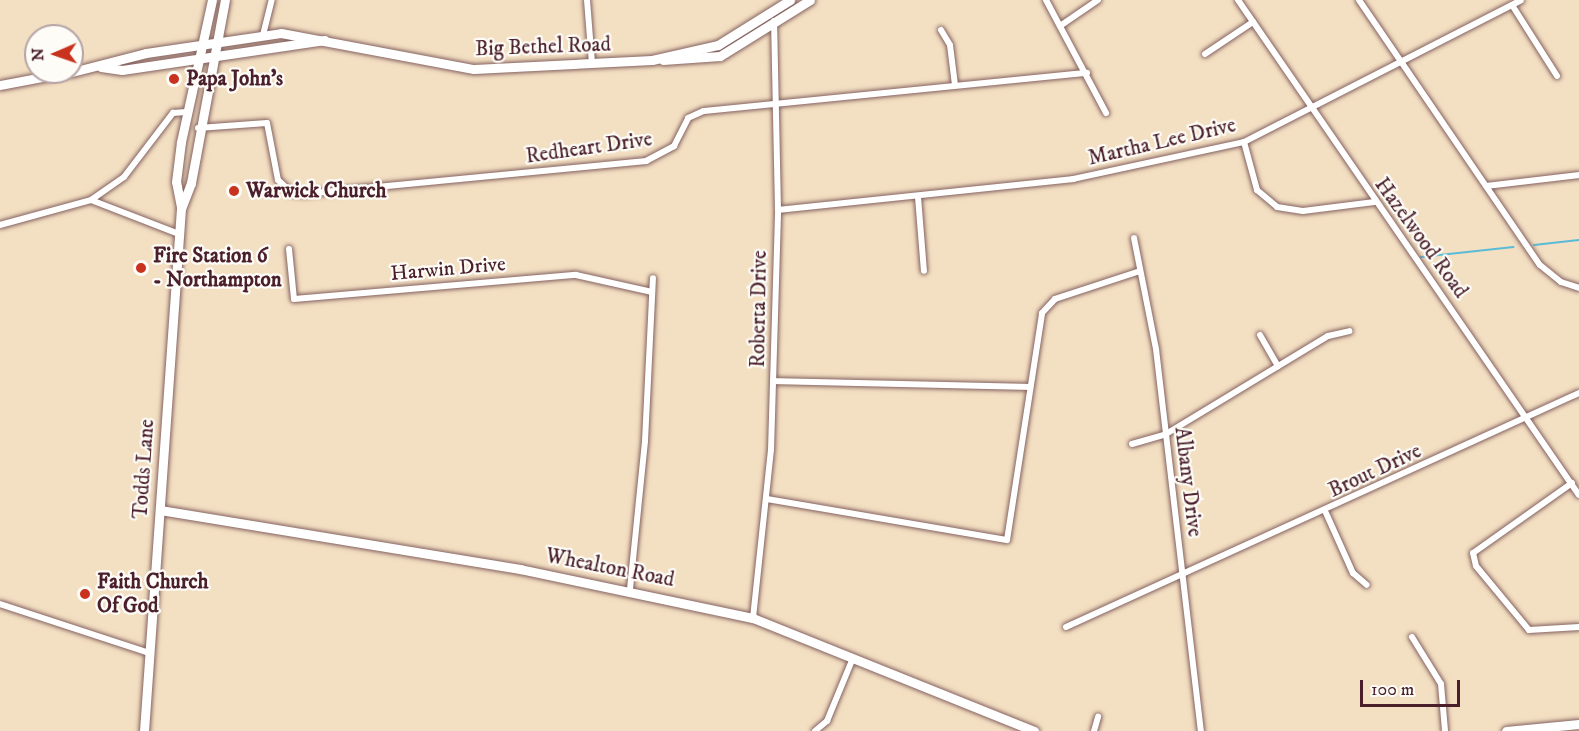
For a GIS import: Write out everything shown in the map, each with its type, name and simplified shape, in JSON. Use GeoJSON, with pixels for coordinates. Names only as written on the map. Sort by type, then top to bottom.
{"type":"FeatureCollection","features":[{"type":"Feature","properties":{"kind":"main road","name":"Todds Lane"},"geometry":{"type":"LineString","coordinates":[[144,731],[181,209],[176,182],[186,112],[212,0]]}},
{"type":"Feature","properties":{"kind":"main road","name":"Todds Lane"},"geometry":{"type":"LineString","coordinates":[[181,209],[191,183],[198,128],[225,0]]}},
{"type":"Feature","properties":{"kind":"main road","name":"Big Bethel Road"},"geometry":{"type":"LineString","coordinates":[[652,60],[718,45],[790,0]]}},
{"type":"Feature","properties":{"kind":"main road","name":"Big Bethel Road"},"geometry":{"type":"LineString","coordinates":[[84,70],[216,40],[306,33],[330,40],[474,69],[712,58],[775,23],[810,0]]}},
{"type":"Feature","properties":{"kind":"main road","name":"Big Bethel Road"},"geometry":{"type":"LineString","coordinates":[[100,67],[122,70],[213,53],[330,40]]}},
{"type":"Feature","properties":{"kind":"main road","name":"Big Bethel Road"},"geometry":{"type":"LineString","coordinates":[[0,85],[24,81]]}},
{"type":"Feature","properties":{"kind":"main road","name":"Whealton Road"},"geometry":{"type":"LineString","coordinates":[[159,510],[630,589],[753,618],[1034,731]]}},
{"type":"Feature","properties":{"kind":"main road"},"geometry":{"type":"LineString","coordinates":[[1506,731],[1579,724]]}},
{"type":"Feature","properties":{"kind":"street"},"geometry":{"type":"LineString","coordinates":[[263,35],[272,0]]}},
{"type":"Feature","properties":{"kind":"street"},"geometry":{"type":"LineString","coordinates":[[587,0],[592,65]]}},
{"type":"Feature","properties":{"kind":"street","name":"Roberta Drive"},"geometry":{"type":"LineString","coordinates":[[753,618],[767,499],[778,210],[778,104],[775,23],[771,0]]}},
{"type":"Feature","properties":{"kind":"street"},"geometry":{"type":"LineString","coordinates":[[1046,0],[1087,73],[1106,113]]}},
{"type":"Feature","properties":{"kind":"street"},"geometry":{"type":"LineString","coordinates":[[1060,26],[1098,0]]}},
{"type":"Feature","properties":{"kind":"street","name":"Hazelwood Road"},"geometry":{"type":"LineString","coordinates":[[1238,0],[1374,202],[1529,417],[1579,495]]}},
{"type":"Feature","properties":{"kind":"street"},"geometry":{"type":"LineString","coordinates":[[1359,0],[1540,265],[1579,288]]}},
{"type":"Feature","properties":{"kind":"street","name":"Martha Lee Drive"},"geometry":{"type":"LineString","coordinates":[[778,210],[1073,179],[1244,142],[1521,0]]}},
{"type":"Feature","properties":{"kind":"street"},"geometry":{"type":"LineString","coordinates":[[1512,5],[1557,76]]}},
{"type":"Feature","properties":{"kind":"street"},"geometry":{"type":"LineString","coordinates":[[1205,54],[1253,22]]}},
{"type":"Feature","properties":{"kind":"street"},"geometry":{"type":"LineString","coordinates":[[941,30],[950,45],[955,85]]}},
{"type":"Feature","properties":{"kind":"street","name":"Redheart Drive"},"geometry":{"type":"LineString","coordinates":[[198,128],[267,123],[278,180],[292,193],[304,195],[646,161],[674,146],[695,113],[1087,73]]}},
{"type":"Feature","properties":{"kind":"street"},"geometry":{"type":"LineString","coordinates":[[0,225],[91,200],[124,177],[172,114],[186,112]]}},
{"type":"Feature","properties":{"kind":"street"},"geometry":{"type":"LineString","coordinates":[[1244,142],[1257,190],[1277,207],[1303,211],[1374,202]]}},
{"type":"Feature","properties":{"kind":"street"},"geometry":{"type":"LineString","coordinates":[[1486,186],[1579,175]]}},
{"type":"Feature","properties":{"kind":"street"},"geometry":{"type":"LineString","coordinates":[[918,197],[924,271]]}},
{"type":"Feature","properties":{"kind":"street"},"geometry":{"type":"LineString","coordinates":[[91,200],[179,234]]}},
{"type":"Feature","properties":{"kind":"street","name":"Albany Drive"},"geometry":{"type":"LineString","coordinates":[[1134,238],[1166,434],[1201,731]]}},
{"type":"Feature","properties":{"kind":"street","name":"Harwin Drive"},"geometry":{"type":"LineString","coordinates":[[289,249],[294,298],[576,275],[652,292]]}},
{"type":"Feature","properties":{"kind":"street"},"geometry":{"type":"LineString","coordinates":[[767,499],[999,541],[1011,535],[1029,387],[1046,304],[1140,271]]}},
{"type":"Feature","properties":{"kind":"street"},"geometry":{"type":"LineString","coordinates":[[630,589],[645,441],[653,278]]}},
{"type":"Feature","properties":{"kind":"street"},"geometry":{"type":"LineString","coordinates":[[1132,444],[1166,434],[1328,336],[1349,331]]}},
{"type":"Feature","properties":{"kind":"street"},"geometry":{"type":"LineString","coordinates":[[1260,334],[1278,366]]}},
{"type":"Feature","properties":{"kind":"street"},"geometry":{"type":"LineString","coordinates":[[773,381],[1029,387]]}},
{"type":"Feature","properties":{"kind":"street","name":"Brout Drive"},"geometry":{"type":"LineString","coordinates":[[1066,627],[1326,513],[1579,393]]}},
{"type":"Feature","properties":{"kind":"street"},"geometry":{"type":"LineString","coordinates":[[1572,483],[1473,553],[1476,566],[1529,630],[1579,627]]}},
{"type":"Feature","properties":{"kind":"street"},"geometry":{"type":"LineString","coordinates":[[1326,513],[1353,573],[1367,585]]}},
{"type":"Feature","properties":{"kind":"street"},"geometry":{"type":"LineString","coordinates":[[0,603],[149,653]]}},
{"type":"Feature","properties":{"kind":"street"},"geometry":{"type":"LineString","coordinates":[[1412,637],[1441,684],[1445,731]]}},
{"type":"Feature","properties":{"kind":"street"},"geometry":{"type":"LineString","coordinates":[[815,731],[827,721],[853,658]]}},
{"type":"Feature","properties":{"kind":"street"},"geometry":{"type":"LineString","coordinates":[[1094,731],[1098,717]]}},
{"type":"Feature","properties":{"kind":"waterway"},"geometry":{"type":"LineString","coordinates":[[1534,245],[1579,240]]}},
{"type":"Feature","properties":{"kind":"waterway"},"geometry":{"type":"LineString","coordinates":[[1421,257],[1513,247]]}},
{"type":"Feature","properties":{"kind":"place","name":"Papa John's"},"geometry":{"type":"Point","coordinates":[174,79]}},
{"type":"Feature","properties":{"kind":"place","name":"Warwick Church"},"geometry":{"type":"Point","coordinates":[234,191]}},
{"type":"Feature","properties":{"kind":"place","name":"Fire Station 6 - Northampton"},"geometry":{"type":"Point","coordinates":[141,268]}},
{"type":"Feature","properties":{"kind":"place","name":"Faith Church Of God"},"geometry":{"type":"Point","coordinates":[85,594]}}]}
